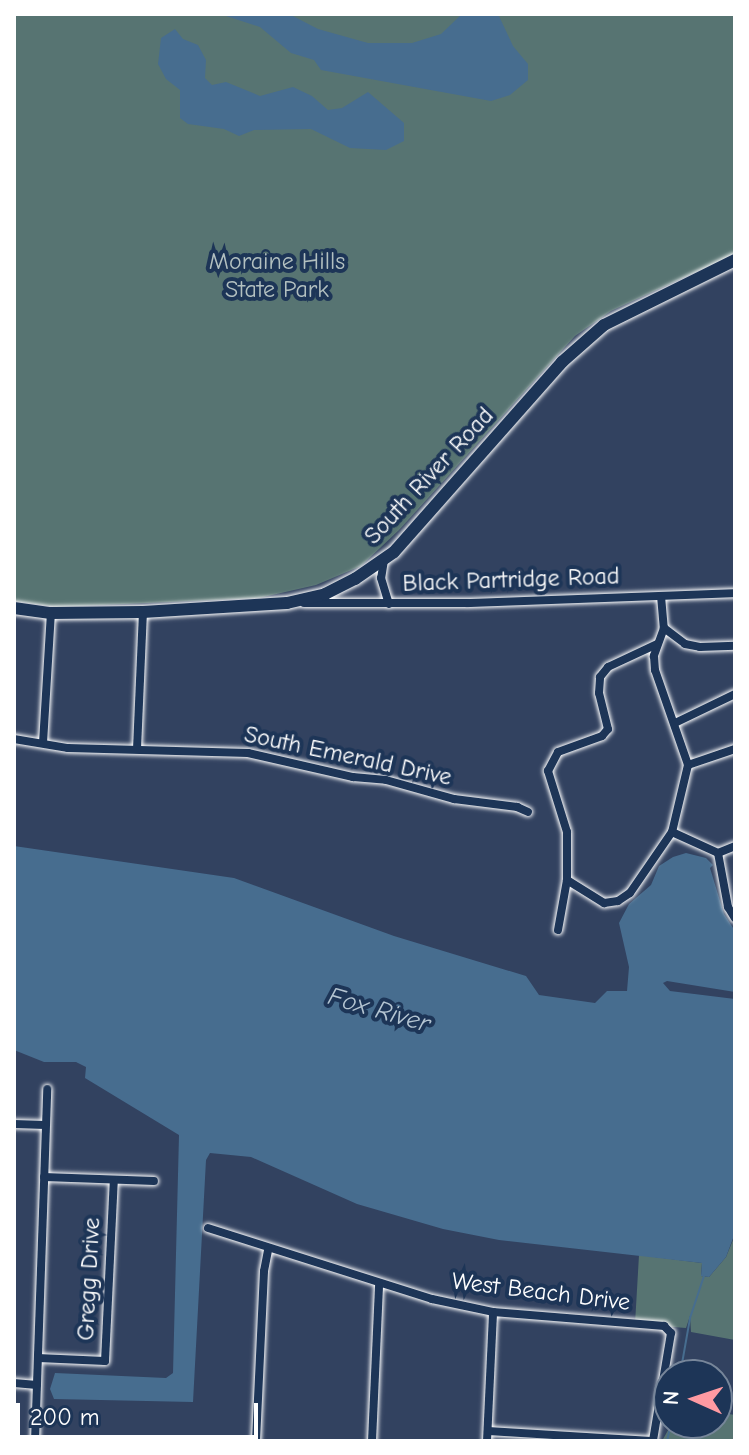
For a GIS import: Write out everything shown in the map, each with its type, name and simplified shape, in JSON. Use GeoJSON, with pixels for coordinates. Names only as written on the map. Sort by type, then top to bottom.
{"type":"FeatureCollection","features":[{"type":"Feature","properties":{"kind":"street","name":"South River Road"},"geometry":{"type":"LineString","coordinates":[[14,608],[51,613],[143,612],[287,603],[325,594],[384,560],[562,362],[604,325],[735,260]]}},
{"type":"Feature","properties":{"kind":"street"},"geometry":{"type":"LineString","coordinates":[[384,560],[381,578],[389,604]]}},
{"type":"Feature","properties":{"kind":"street","name":"Black Partridge Road"},"geometry":{"type":"LineString","coordinates":[[287,603],[389,604],[735,593]]}},
{"type":"Feature","properties":{"kind":"street"},"geometry":{"type":"LineString","coordinates":[[567,880],[604,903],[618,901],[630,893],[672,832],[688,765],[655,670],[657,644],[664,628],[661,596]]}},
{"type":"Feature","properties":{"kind":"street"},"geometry":{"type":"LineString","coordinates":[[137,749],[143,612]]}},
{"type":"Feature","properties":{"kind":"street"},"geometry":{"type":"LineString","coordinates":[[43,743],[51,613]]}},
{"type":"Feature","properties":{"kind":"street"},"geometry":{"type":"LineString","coordinates":[[664,628],[685,644],[735,646]]}},
{"type":"Feature","properties":{"kind":"street"},"geometry":{"type":"LineString","coordinates":[[558,930],[564,916],[567,832],[548,771],[552,759],[558,752],[602,736],[608,729],[608,720],[599,693],[600,677],[608,667],[657,644]]}},
{"type":"Feature","properties":{"kind":"street"},"geometry":{"type":"LineString","coordinates":[[675,723],[735,694]]}},
{"type":"Feature","properties":{"kind":"street","name":"South Emerald Drive"},"geometry":{"type":"LineString","coordinates":[[14,739],[68,748],[248,753],[353,777],[386,780],[454,799],[517,807],[528,812]]}},
{"type":"Feature","properties":{"kind":"street"},"geometry":{"type":"LineString","coordinates":[[688,765],[735,749]]}},
{"type":"Feature","properties":{"kind":"street"},"geometry":{"type":"LineString","coordinates":[[672,832],[718,853],[735,846]]}},
{"type":"Feature","properties":{"kind":"street"},"geometry":{"type":"LineString","coordinates":[[718,853],[728,907],[735,918]]}},
{"type":"Feature","properties":{"kind":"street"},"geometry":{"type":"LineString","coordinates":[[35,1441],[47,1089]]}},
{"type":"Feature","properties":{"kind":"street"},"geometry":{"type":"LineString","coordinates":[[14,1124],[45,1125]]}},
{"type":"Feature","properties":{"kind":"street"},"geometry":{"type":"LineString","coordinates":[[44,1177],[154,1181]]}},
{"type":"Feature","properties":{"kind":"street","name":"Gregg Drive"},"geometry":{"type":"LineString","coordinates":[[38,1358],[105,1361],[114,1180]]}},
{"type":"Feature","properties":{"kind":"street","name":"West Beach Drive"},"geometry":{"type":"LineString","coordinates":[[208,1228],[379,1284],[493,1312],[668,1328],[671,1333],[653,1441]]}},
{"type":"Feature","properties":{"kind":"street"},"geometry":{"type":"LineString","coordinates":[[256,1441],[264,1271],[268,1250]]}},
{"type":"Feature","properties":{"kind":"street"},"geometry":{"type":"LineString","coordinates":[[372,1441],[379,1284]]}},
{"type":"Feature","properties":{"kind":"street"},"geometry":{"type":"LineString","coordinates":[[487,1441],[493,1312]]}},
{"type":"Feature","properties":{"kind":"street"},"geometry":{"type":"LineString","coordinates":[[14,1383],[37,1385]]}},
{"type":"Feature","properties":{"kind":"street"},"geometry":{"type":"LineString","coordinates":[[488,1431],[653,1441]]}},
{"type":"Feature","properties":{"kind":"green space","name":"Moraine Hills State Park"},"geometry":{"type":"Polygon","coordinates":[[[14,14],[735,14],[735,254],[611,311],[575,336],[399,530],[361,566],[316,585],[259,598],[56,607],[14,601],[14,14]]]}},
{"type":"Feature","properties":{"kind":"green space"},"geometry":{"type":"Polygon","coordinates":[[[735,1235],[735,1340],[691,1332],[690,1316],[686,1328],[635,1324],[639,1255],[702,1263],[701,1276],[709,1277],[726,1257],[735,1235]]]}},
{"type":"Feature","properties":{"kind":"green space"},"geometry":{"type":"Polygon","coordinates":[[[735,1415],[735,1441],[662,1441],[733,1439],[735,1415]]]}},
{"type":"Feature","properties":{"kind":"water"},"geometry":{"type":"Polygon","coordinates":[[[220,14],[289,14],[318,29],[368,43],[412,43],[441,34],[462,14],[498,14],[513,46],[528,64],[528,80],[510,95],[491,101],[321,70],[314,60],[291,53],[260,27],[220,14]]]}},
{"type":"Feature","properties":{"kind":"water"},"geometry":{"type":"Polygon","coordinates":[[[175,29],[183,39],[198,45],[206,60],[205,78],[212,85],[226,82],[260,96],[293,87],[312,96],[328,110],[342,108],[368,92],[404,123],[404,141],[386,150],[350,148],[311,129],[254,130],[239,136],[224,129],[188,124],[180,118],[180,90],[166,79],[158,64],[161,38],[175,29]]]}},
{"type":"Feature","properties":{"kind":"water","name":"Fox River"},"geometry":{"type":"Polygon","coordinates":[[[14,846],[234,878],[394,936],[526,976],[539,995],[595,1003],[607,991],[627,991],[629,967],[619,923],[629,904],[651,885],[659,866],[673,857],[686,853],[706,858],[713,865],[710,868],[724,914],[735,931],[735,992],[667,981],[663,983],[670,991],[735,999],[735,1233],[726,1257],[709,1277],[701,1276],[702,1263],[499,1240],[443,1229],[357,1204],[251,1157],[210,1153],[206,1160],[193,1402],[54,1399],[50,1389],[55,1373],[166,1378],[173,1373],[179,1135],[85,1078],[86,1067],[76,1062],[44,1062],[14,1050],[14,846]]]}},
{"type":"Feature","properties":{"kind":"waterway"},"geometry":{"type":"LineString","coordinates":[[683,1359],[690,1318],[704,1276]]}}]}
